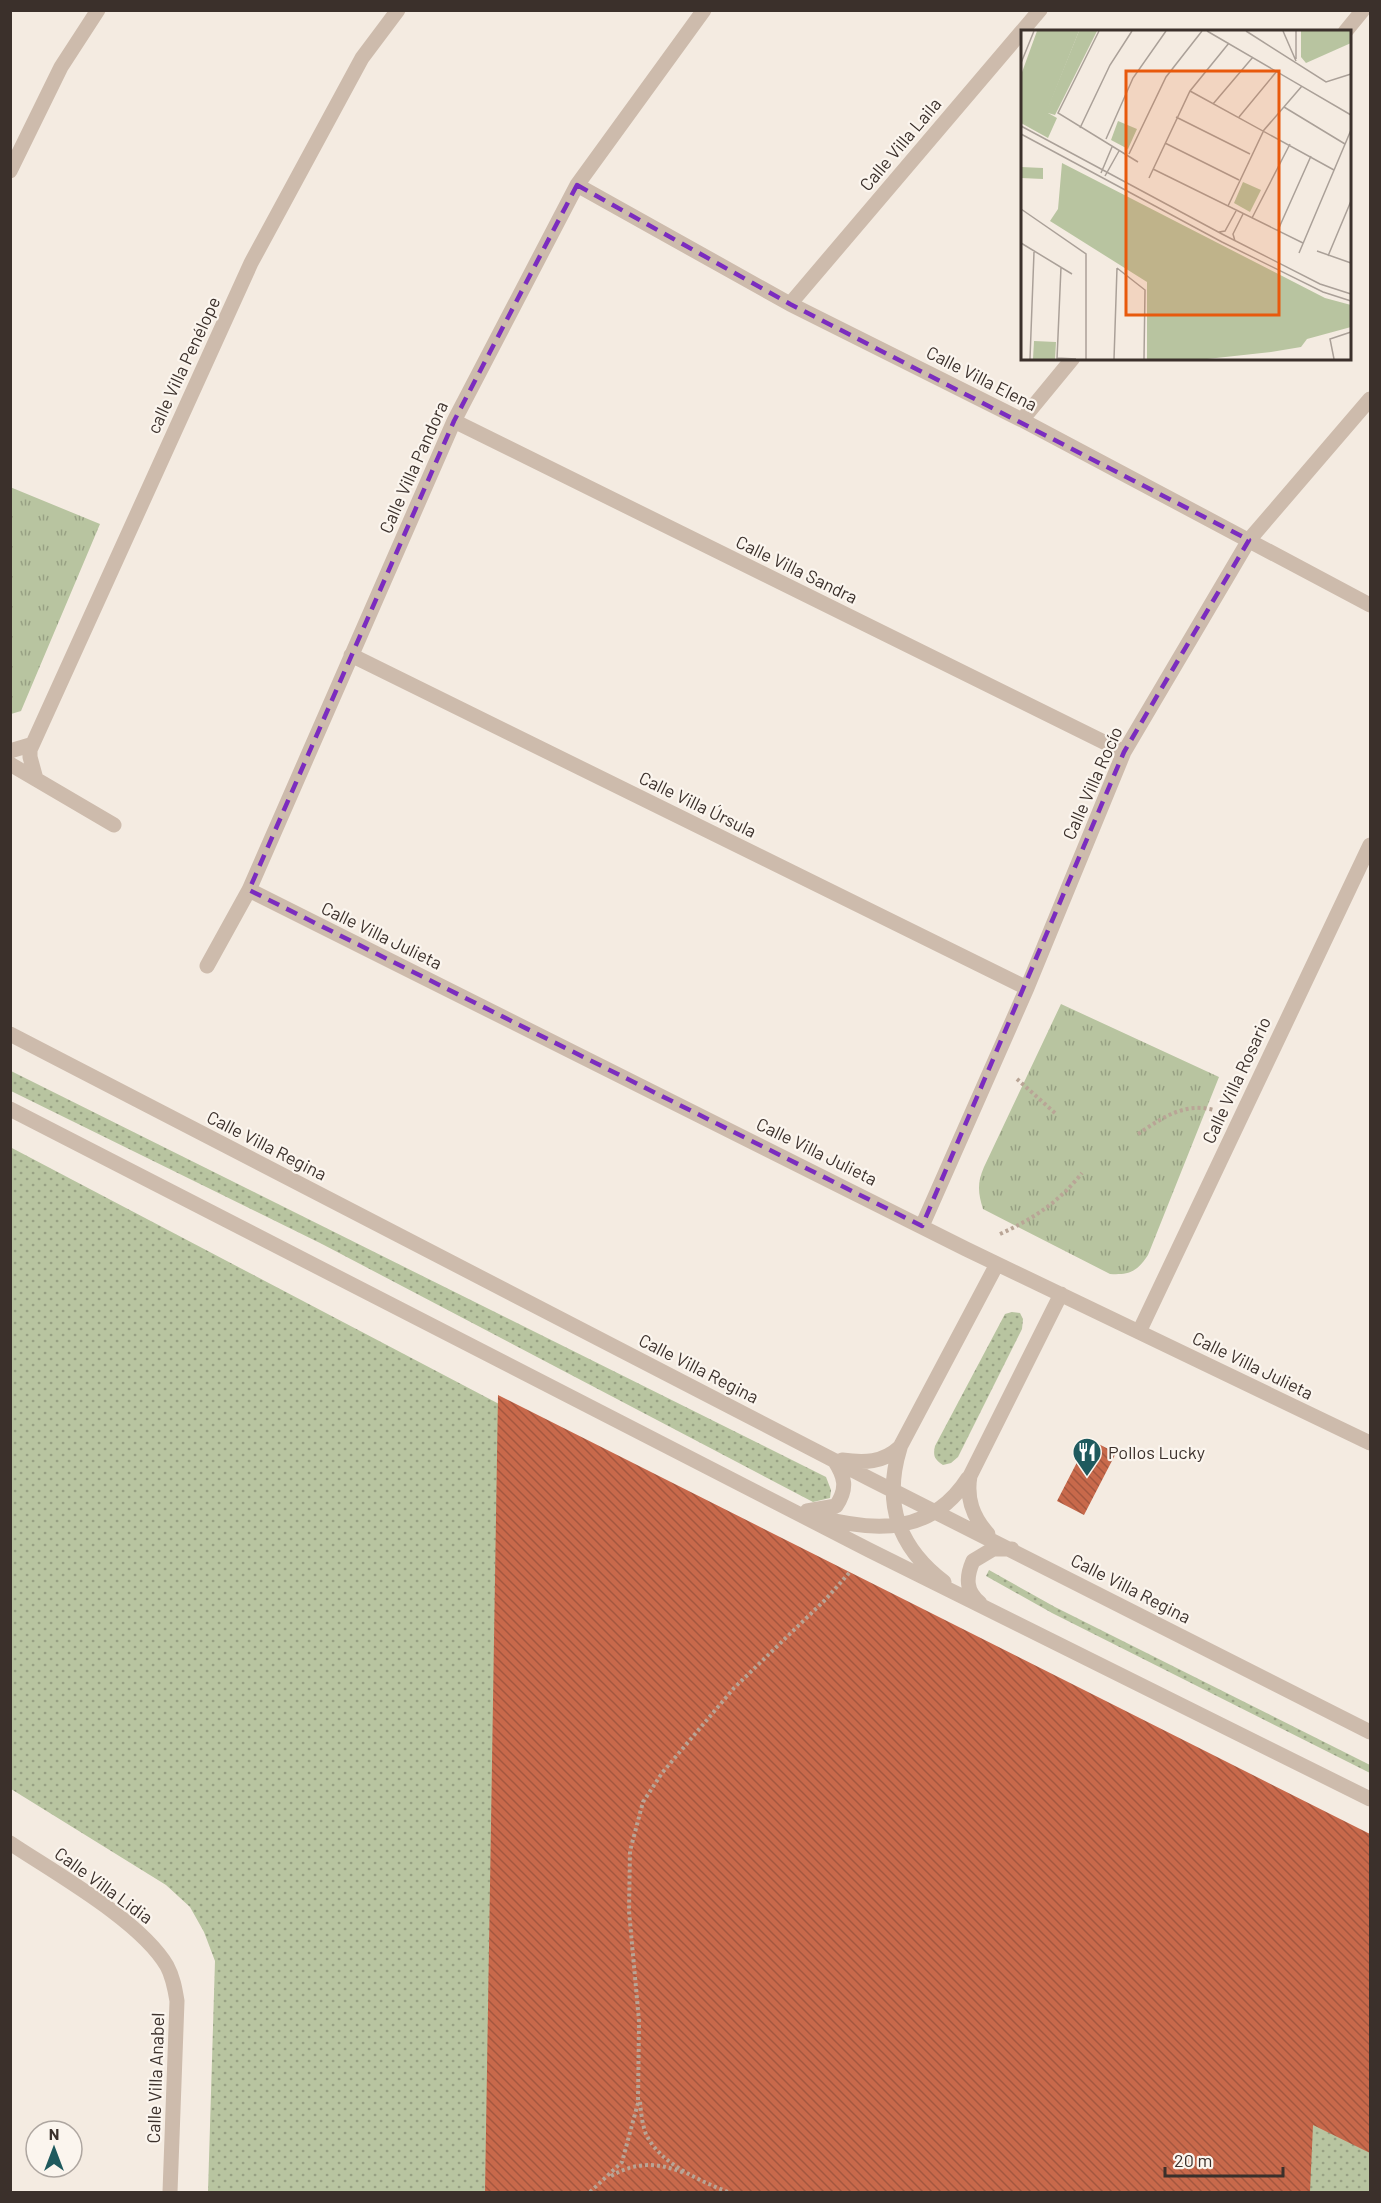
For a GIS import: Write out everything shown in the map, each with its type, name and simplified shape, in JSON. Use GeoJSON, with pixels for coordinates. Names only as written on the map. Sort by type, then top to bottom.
{"type":"FeatureCollection","features":[{"type":"Feature","properties":{"kind":"street"},"geometry":{"type":"LineString","coordinates":[[10,171],[62,67],[98,10]]}},
{"type":"Feature","properties":{"kind":"street","name":"calle Villa Penélope"},"geometry":{"type":"LineString","coordinates":[[30,750],[251,263],[362,58],[398,10]]}},
{"type":"Feature","properties":{"kind":"street","name":"Calle Villa Pandora"},"geometry":{"type":"LineString","coordinates":[[207,966],[249,890],[454,421],[577,186],[704,10]]}},
{"type":"Feature","properties":{"kind":"street","name":"Calle Villa Laila"},"geometry":{"type":"LineString","coordinates":[[1023,30],[1040,10]]}},
{"type":"Feature","properties":{"kind":"street"},"geometry":{"type":"LineString","coordinates":[[1347,30],[1363,10]]}},
{"type":"Feature","properties":{"kind":"street","name":"Calle Villa Laila"},"geometry":{"type":"LineString","coordinates":[[790,304],[1021,32]]}},
{"type":"Feature","properties":{"kind":"street","name":"Calle Villa Elena"},"geometry":{"type":"LineString","coordinates":[[577,186],[790,304],[1022,420],[1371,605]]}},
{"type":"Feature","properties":{"kind":"street"},"geometry":{"type":"LineString","coordinates":[[1022,420],[1071,360]]}},
{"type":"Feature","properties":{"kind":"street","name":"Calle Villa Rocío"},"geometry":{"type":"LineString","coordinates":[[922,1226],[996,1061],[1124,752],[1249,540],[1371,399]]}},
{"type":"Feature","properties":{"kind":"street","name":"Calle Villa Sandra"},"geometry":{"type":"LineString","coordinates":[[454,421],[1124,752]]}},
{"type":"Feature","properties":{"kind":"street","name":"Calle Villa Úrsula"},"geometry":{"type":"LineString","coordinates":[[351,655],[1027,988]]}},
{"type":"Feature","properties":{"kind":"street"},"geometry":{"type":"LineString","coordinates":[[10,751],[30,745],[36,779]]}},
{"type":"Feature","properties":{"kind":"street"},"geometry":{"type":"LineString","coordinates":[[10,764],[114,825]]}},
{"type":"Feature","properties":{"kind":"street","name":"Calle Villa Rosario"},"geometry":{"type":"LineString","coordinates":[[1140,1332],[1240,1117],[1371,846]]}},
{"type":"Feature","properties":{"kind":"street","name":"Calle Villa Julieta"},"geometry":{"type":"LineString","coordinates":[[249,890],[966,1249],[1371,1443]]}},
{"type":"Feature","properties":{"kind":"street","name":"Calle Villa Regina"},"geometry":{"type":"LineString","coordinates":[[10,1034],[834,1460],[1371,1732]]}},
{"type":"Feature","properties":{"kind":"street"},"geometry":{"type":"LineString","coordinates":[[10,1109],[790,1510],[1371,1799]]}},
{"type":"Feature","properties":{"kind":"street"},"geometry":{"type":"LineString","coordinates":[[963,1597],[940,1579],[904,1539],[894,1514],[891,1489],[900,1447],[997,1264]]}},
{"type":"Feature","properties":{"kind":"street"},"geometry":{"type":"LineString","coordinates":[[790,1510],[840,1523],[899,1526],[924,1519],[937,1511],[959,1492],[970,1476],[1060,1294]]}},
{"type":"Feature","properties":{"kind":"street"},"geometry":{"type":"LineString","coordinates":[[790,1510],[810,1512],[836,1506],[843,1495],[845,1484],[834,1460],[875,1461],[891,1456],[900,1447]]}},
{"type":"Feature","properties":{"kind":"street"},"geometry":{"type":"LineString","coordinates":[[970,1476],[967,1491],[971,1505],[977,1522],[992,1539]]}},
{"type":"Feature","properties":{"kind":"street"},"geometry":{"type":"LineString","coordinates":[[983,1606],[970,1592],[967,1582],[973,1561],[993,1549],[1012,1549]]}},
{"type":"Feature","properties":{"kind":"street","name":"Calle Villa Lidia"},"geometry":{"type":"LineString","coordinates":[[10,1843],[130,1924],[167,1966]]}},
{"type":"Feature","properties":{"kind":"street","name":"Calle Villa Anabel"},"geometry":{"type":"LineString","coordinates":[[167,1966],[174,1983],[177,2001],[170,2193]]}},
{"type":"Feature","properties":{"kind":"path"},"geometry":{"type":"LineString","coordinates":[[996,1061],[1056,1114]]}},
{"type":"Feature","properties":{"kind":"path"},"geometry":{"type":"LineString","coordinates":[[1138,1134],[1162,1117],[1184,1108],[1203,1107],[1240,1117]]}},
{"type":"Feature","properties":{"kind":"path"},"geometry":{"type":"LineString","coordinates":[[966,1249],[1039,1215],[1064,1195],[1082,1173]]}},
{"type":"Feature","properties":{"kind":"path"},"geometry":{"type":"LineString","coordinates":[[590,2193],[622,2162],[631,2134],[638,2095],[639,2021],[629,1891],[630,1851],[643,1802],[662,1773],[734,1688],[826,1599],[869,1550]]}},
{"type":"Feature","properties":{"kind":"path"},"geometry":{"type":"LineString","coordinates":[[638,2095],[646,2134],[672,2162],[690,2176]]}},
{"type":"Feature","properties":{"kind":"path"},"geometry":{"type":"LineString","coordinates":[[607,2179],[621,2171],[648,2164],[664,2166],[728,2193]]}},
{"type":"Feature","properties":{"kind":"highlighted area"},"geometry":{"type":"Polygon","coordinates":[[[577,185],[790,304],[1249,540],[1124,752],[922,1226],[249,890],[454,421],[577,185]]]}},
{"type":"Feature","properties":{"kind":"green space"},"geometry":{"type":"Polygon","coordinates":[[[10,487],[100,524],[21,711],[11,714],[10,487]]]}},
{"type":"Feature","properties":{"kind":"green space"},"geometry":{"type":"Polygon","coordinates":[[[1061,1004],[1219,1077],[1148,1255],[1136,1269],[1127,1273],[1110,1274],[983,1209],[981,1203],[979,1183],[984,1167],[1061,1004]]]}},
{"type":"Feature","properties":{"kind":"green space"},"geometry":{"type":"Polygon","coordinates":[[[11,1071],[826,1477],[831,1490],[830,1498],[813,1502],[322,1244],[11,1091],[11,1071]]]}},
{"type":"Feature","properties":{"kind":"green space"},"geometry":{"type":"Polygon","coordinates":[[[10,1147],[516,1413],[1370,1840],[1370,2192],[208,2192],[215,1961],[204,1932],[190,1907],[166,1885],[11,1789],[10,1147]]]}},
{"type":"Feature","properties":{"kind":"green space"},"geometry":{"type":"Polygon","coordinates":[[[1020,1313],[1023,1319],[1022,1329],[958,1457],[951,1463],[943,1465],[935,1457],[935,1446],[1005,1314],[1020,1313]]]}},
{"type":"Feature","properties":{"kind":"green space"},"geometry":{"type":"Polygon","coordinates":[[[989,1570],[1055,1607],[1370,1765],[1370,1773],[1052,1613],[986,1576],[989,1570]]]}},
{"type":"Feature","properties":{"kind":"building"},"geometry":{"type":"Polygon","coordinates":[[[498,1395],[1370,1834],[1370,2153],[1313,2125],[1310,2192],[485,2192],[498,1395]]]}},
{"type":"Feature","properties":{"kind":"building","name":"Pollos Lucky"},"geometry":{"type":"Polygon","coordinates":[[[1089,1439],[1116,1453],[1084,1515],[1057,1501],[1089,1439]]]}},
{"type":"Feature","properties":{"kind":"place","name":"Pollos Lucky"},"geometry":{"type":"Point","coordinates":[1087,1478]}}]}
